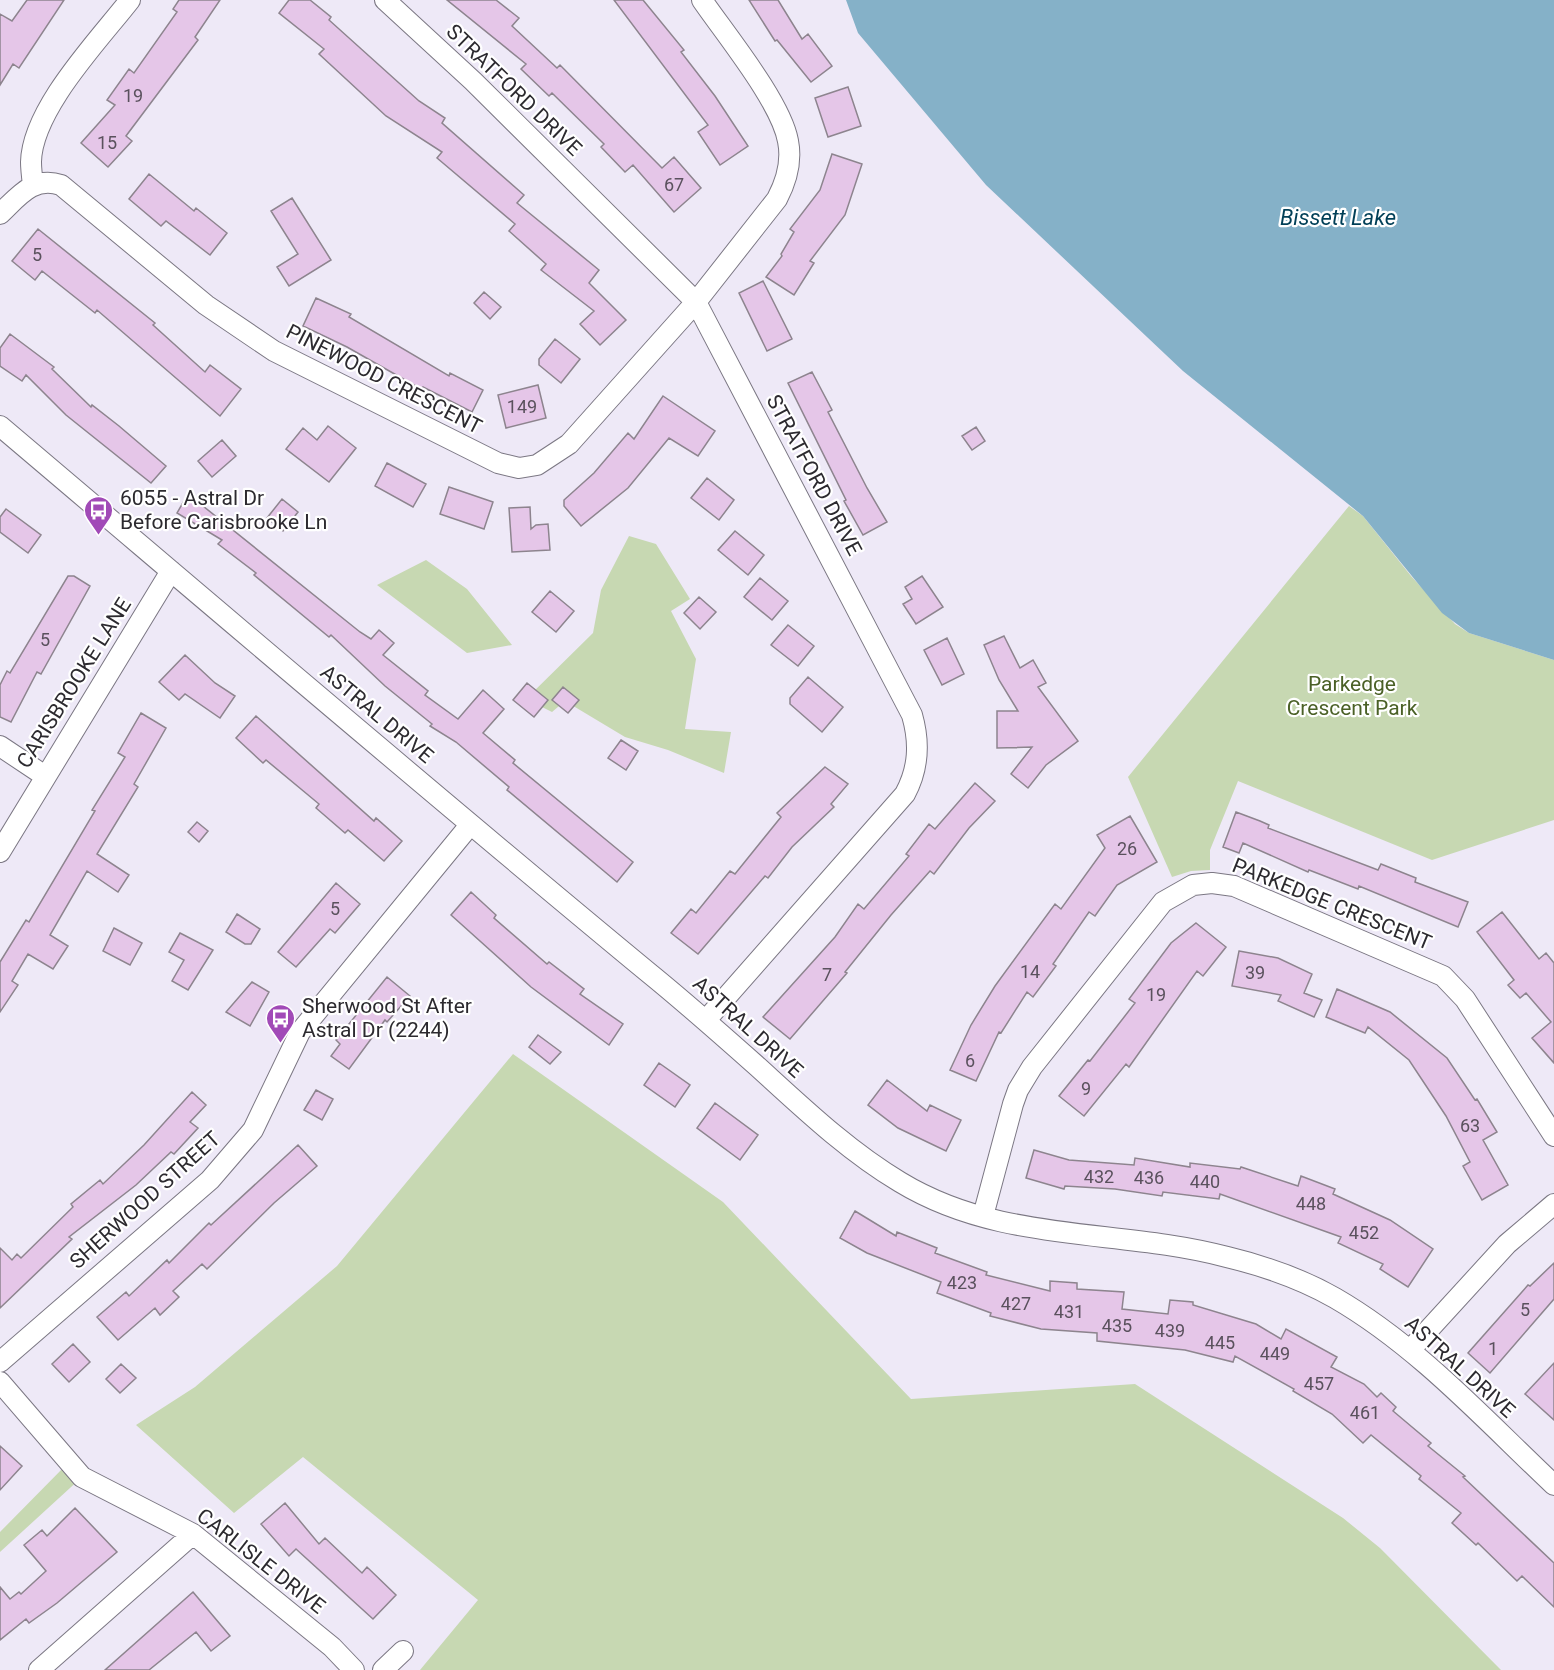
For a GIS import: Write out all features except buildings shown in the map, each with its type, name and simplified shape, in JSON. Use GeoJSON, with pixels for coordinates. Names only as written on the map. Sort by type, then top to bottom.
{"type":"FeatureCollection","features":[{"type":"Feature","properties":{"kind":"street"},"geometry":{"type":"LineString","coordinates":[[0,214],[33,185],[31,161],[33,146],[52,101],[130,0]]}},
{"type":"Feature","properties":{"kind":"street","name":"STRATFORD DRIVE"},"geometry":{"type":"LineString","coordinates":[[385,0],[473,81],[696,302],[909,709],[916,727],[918,750],[913,777],[900,801],[706,1020]]}},
{"type":"Feature","properties":{"kind":"street","name":"PINEWOOD CRESCENT"},"geometry":{"type":"LineString","coordinates":[[33,185],[47,181],[61,186],[206,305],[274,351],[498,463],[509,466],[537,465],[569,444],[696,302],[777,199],[784,186],[789,143],[780,116],[702,0]]}},
{"type":"Feature","properties":{"kind":"street","name":"ASTRAL DRIVE"},"geometry":{"type":"LineString","coordinates":[[0,426],[470,825],[706,1020],[808,1113],[867,1161],[904,1185],[945,1205],[1045,1232],[1174,1246],[1224,1256],[1279,1272],[1333,1296],[1410,1349],[1554,1485]]}},
{"type":"Feature","properties":{"kind":"street","name":"CARISBROOKE LANE"},"geometry":{"type":"LineString","coordinates":[[0,852],[171,571]]}},
{"type":"Feature","properties":{"kind":"street"},"geometry":{"type":"LineString","coordinates":[[0,746],[45,776]]}},
{"type":"Feature","properties":{"kind":"street","name":"SHERWOOD STREET"},"geometry":{"type":"LineString","coordinates":[[0,1362],[210,1180],[234,1154],[253,1130],[300,1032],[470,825]]}},
{"type":"Feature","properties":{"kind":"street","name":"PARKEDGE CRESCENT"},"geometry":{"type":"LineString","coordinates":[[983,1216],[1013,1104],[1018,1090],[1032,1067],[1163,902],[1176,892],[1202,883],[1234,886],[1443,976],[1465,999],[1554,1136]]}},
{"type":"Feature","properties":{"kind":"street"},"geometry":{"type":"LineString","coordinates":[[1410,1349],[1507,1244],[1554,1204]]}},
{"type":"Feature","properties":{"kind":"street","name":"CARLISLE DRIVE"},"geometry":{"type":"LineString","coordinates":[[0,1382],[82,1477],[193,1534],[332,1647],[354,1670]]}},
{"type":"Feature","properties":{"kind":"street"},"geometry":{"type":"LineString","coordinates":[[39,1670],[193,1534]]}},
{"type":"Feature","properties":{"kind":"street"},"geometry":{"type":"LineString","coordinates":[[382,1670],[404,1651]]}},
{"type":"Feature","properties":{"kind":"green space","name":"Parkedge Crescent Park"},"geometry":{"type":"Polygon","coordinates":[[[1349,506],[1363,516],[1411,576],[1455,624],[1469,633],[1554,660],[1554,820],[1432,860],[1238,781],[1210,850],[1210,870],[1191,871],[1172,877],[1128,777],[1349,506]]]}},
{"type":"Feature","properties":{"kind":"green space"},"geometry":{"type":"Polygon","coordinates":[[[629,536],[656,544],[690,599],[671,611],[696,659],[685,729],[731,732],[724,773],[668,750],[625,737],[565,701],[552,712],[526,699],[593,633],[601,590],[629,536]]]}},
{"type":"Feature","properties":{"kind":"green space"},"geometry":{"type":"Polygon","coordinates":[[[426,560],[467,589],[512,645],[467,653],[377,585],[426,560]]]}},
{"type":"Feature","properties":{"kind":"green space"},"geometry":{"type":"Polygon","coordinates":[[[513,1054],[723,1202],[911,1399],[1135,1384],[1343,1518],[1380,1548],[1501,1670],[420,1670],[478,1600],[303,1457],[234,1513],[136,1425],[195,1387],[337,1266],[513,1054]]]}},
{"type":"Feature","properties":{"kind":"green space"},"geometry":{"type":"Polygon","coordinates":[[[67,1464],[82,1477],[0,1552],[0,1532],[67,1464]]]}},
{"type":"Feature","properties":{"kind":"water","name":"Bissett Lake"},"geometry":{"type":"Polygon","coordinates":[[[846,0],[1554,0],[1554,660],[1469,633],[1442,613],[1363,516],[1183,371],[986,185],[858,33],[846,0]]]}},
{"type":"Feature","properties":{"kind":"place","name":"6055 - Astral Dr Before Carisbrooke Ln"},"geometry":{"type":"Point","coordinates":[99,536]}},
{"type":"Feature","properties":{"kind":"place","name":"Sherwood St After Astral Dr (2244)"},"geometry":{"type":"Point","coordinates":[281,1044]}}]}
